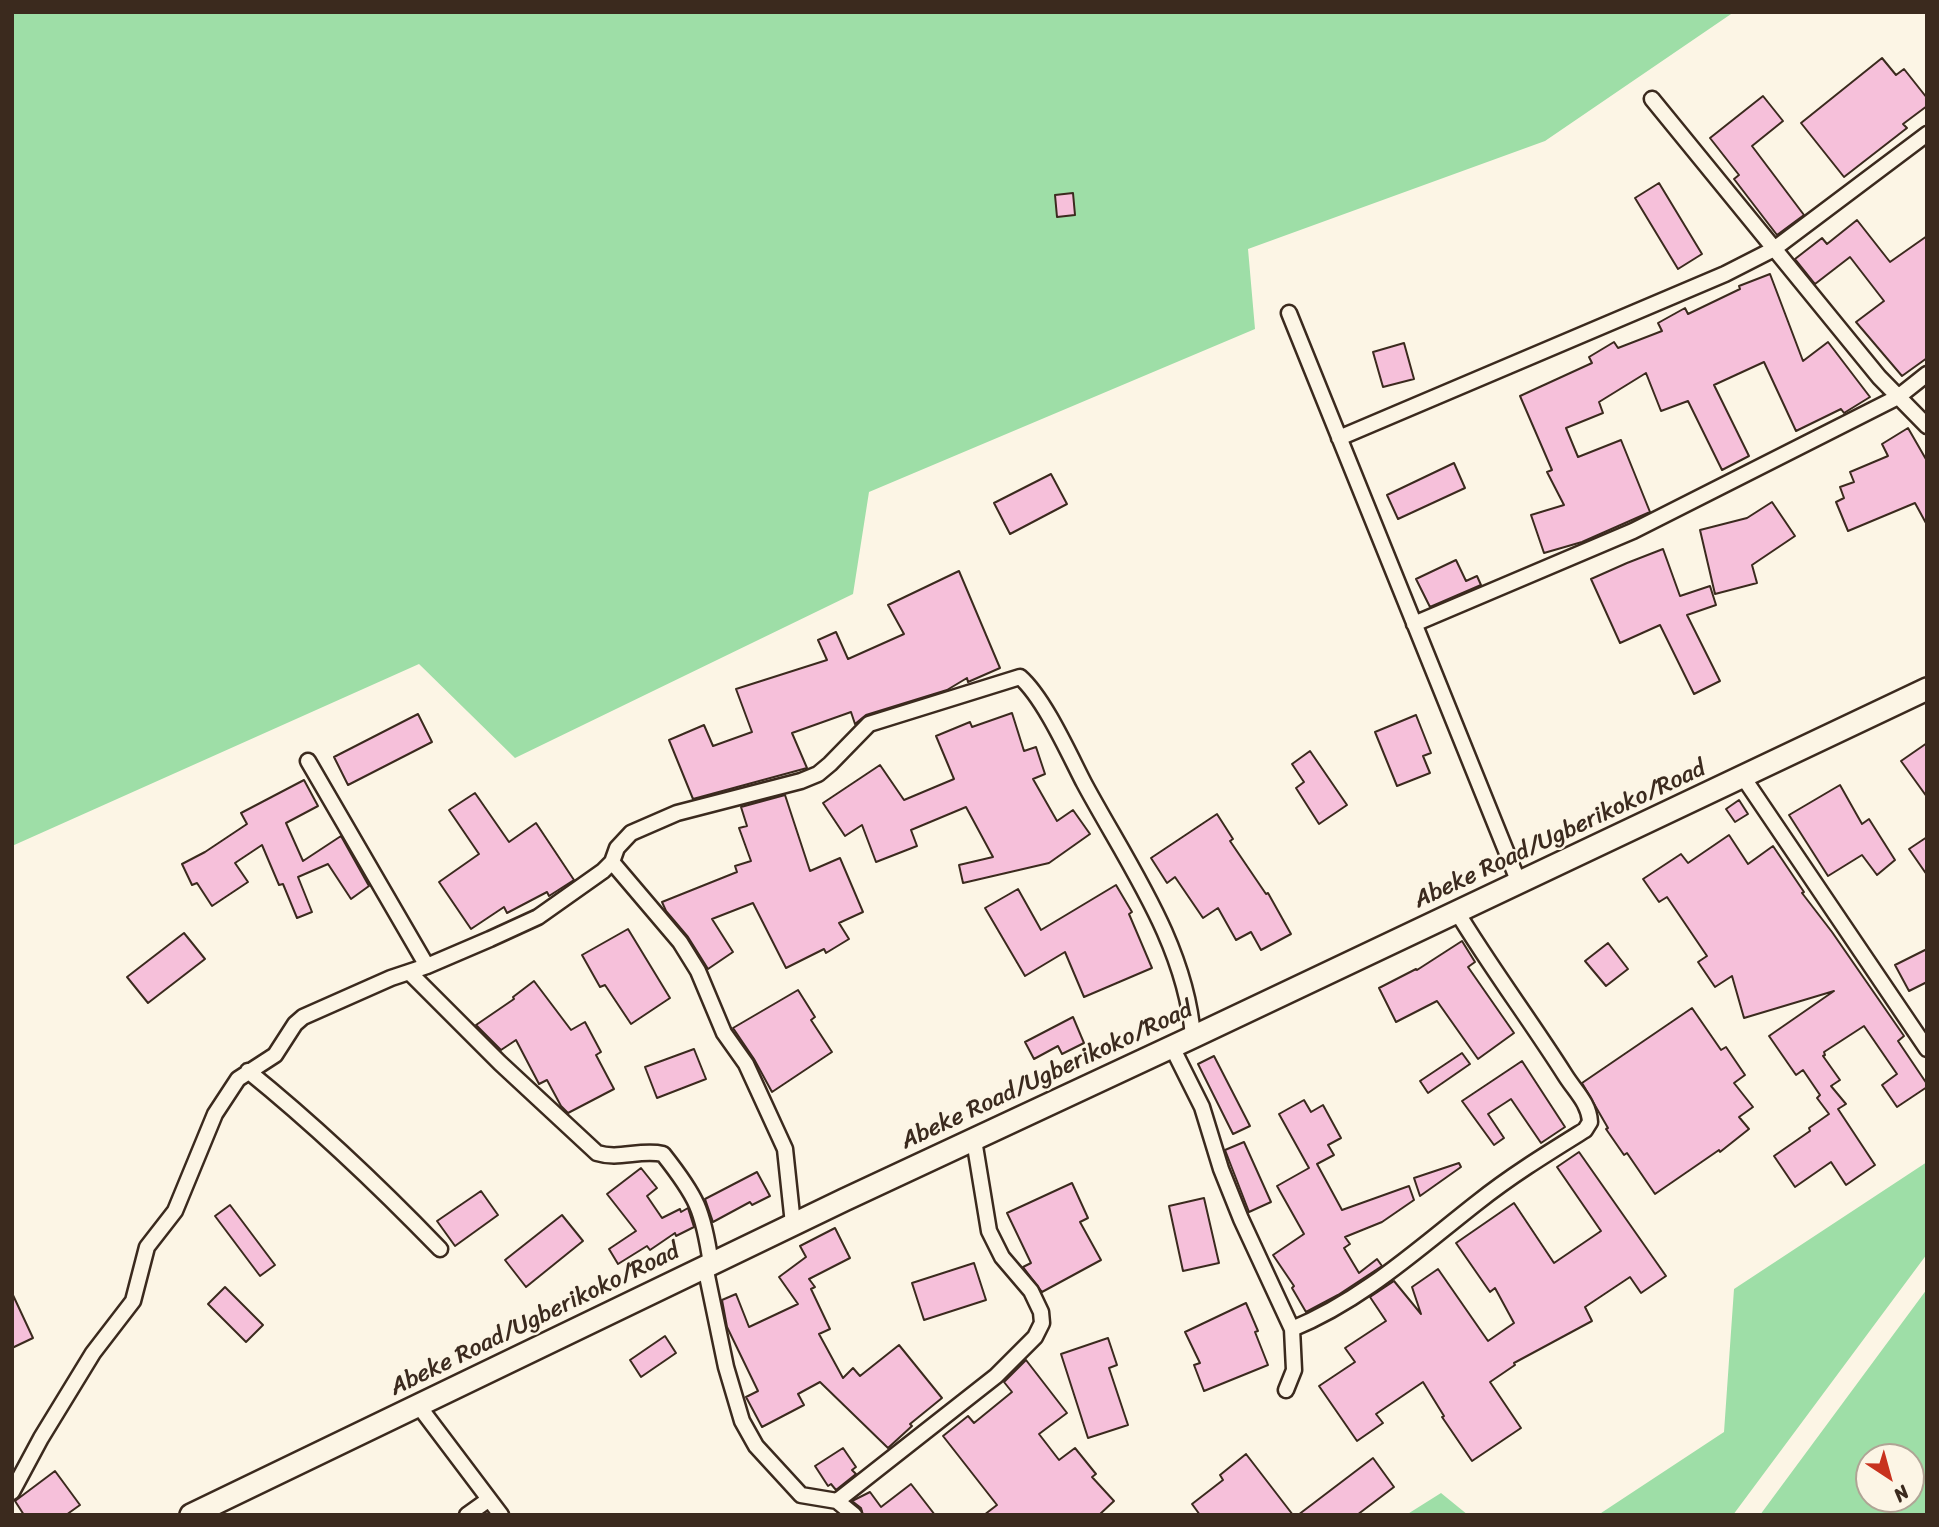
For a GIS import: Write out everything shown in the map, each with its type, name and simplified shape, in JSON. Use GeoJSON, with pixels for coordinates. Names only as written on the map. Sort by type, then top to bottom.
{"type":"FeatureCollection","features":[{"type":"Feature","properties":{"kind":"street"},"geometry":{"type":"LineString","coordinates":[[1652,99],[1879,377],[1927,426]]}},
{"type":"Feature","properties":{"kind":"street"},"geometry":{"type":"LineString","coordinates":[[1339,438],[1725,274],[1774,248],[1927,134]]}},
{"type":"Feature","properties":{"kind":"street"},"geometry":{"type":"LineString","coordinates":[[1289,313],[1519,883]]}},
{"type":"Feature","properties":{"kind":"street"},"geometry":{"type":"LineString","coordinates":[[1414,624],[1633,531],[1898,397],[1927,374]]}},
{"type":"Feature","properties":{"kind":"street"},"geometry":{"type":"LineString","coordinates":[[12,1492],[41,1438],[93,1353],[134,1301],[147,1247],[175,1212],[215,1114],[238,1079],[248,1070],[275,1055],[295,1024],[303,1017],[538,917],[603,871],[612,862],[617,848],[631,833],[677,813],[801,781],[818,774],[872,722],[1020,677],[1049,717],[1145,892],[1168,940],[1185,986],[1191,1010],[1193,1038]]}},
{"type":"Feature","properties":{"kind":"street","name":"Abeke Road/Ugberikoko/Road"},"geometry":{"type":"LineString","coordinates":[[191,1515],[793,1224],[1193,1038],[1927,689]]}},
{"type":"Feature","properties":{"kind":"street"},"geometry":{"type":"LineString","coordinates":[[308,761],[427,966]]}},
{"type":"Feature","properties":{"kind":"street"},"geometry":{"type":"LineString","coordinates":[[1743,777],[1927,1049]]}},
{"type":"Feature","properties":{"kind":"street"},"geometry":{"type":"LineString","coordinates":[[612,862],[680,942],[698,971],[724,1033],[746,1064],[785,1149],[793,1224]]}},
{"type":"Feature","properties":{"kind":"street"},"geometry":{"type":"LineString","coordinates":[[1292,1329],[1314,1320],[1381,1280],[1409,1255],[1518,1171],[1585,1130],[1590,1122],[1587,1105],[1574,1090],[1457,912]]}},
{"type":"Feature","properties":{"kind":"street"},"geometry":{"type":"LineString","coordinates":[[409,972],[500,1063],[597,1153],[610,1157],[647,1151],[663,1154],[698,1202],[705,1223],[708,1265],[726,1367],[742,1421],[756,1446],[801,1495],[837,1501],[853,1515]]}},
{"type":"Feature","properties":{"kind":"street"},"geometry":{"type":"LineString","coordinates":[[1172,1047],[1202,1107],[1221,1169],[1241,1220],[1292,1329],[1294,1370],[1286,1390]]}},
{"type":"Feature","properties":{"kind":"street"},"geometry":{"type":"LineString","coordinates":[[248,1070],[303,1116],[440,1248]]}},
{"type":"Feature","properties":{"kind":"street"},"geometry":{"type":"LineString","coordinates":[[837,1501],[996,1376],[1035,1337],[1042,1322],[1041,1312],[1031,1291],[1002,1257],[989,1231],[974,1140]]}},
{"type":"Feature","properties":{"kind":"street"},"geometry":{"type":"LineString","coordinates":[[418,1405],[501,1515]]}},
{"type":"Feature","properties":{"kind":"street"},"geometry":{"type":"LineString","coordinates":[[467,1515],[488,1500]]}},
{"type":"Feature","properties":{"kind":"green space"},"geometry":{"type":"Polygon","coordinates":[[[12,12],[1734,12],[1545,141],[1248,249],[1255,329],[869,492],[853,594],[515,758],[419,664],[12,846],[12,12]]]}},
{"type":"Feature","properties":{"kind":"green space"},"geometry":{"type":"Polygon","coordinates":[[[1927,1162],[1927,1254],[1733,1515],[1598,1515],[1724,1432],[1734,1289],[1927,1162]]]}},
{"type":"Feature","properties":{"kind":"green space"},"geometry":{"type":"Polygon","coordinates":[[[1927,1289],[1927,1515],[1760,1515],[1927,1289]]]}},
{"type":"Feature","properties":{"kind":"green space"},"geometry":{"type":"Polygon","coordinates":[[[1441,1493],[1468,1515],[1406,1515],[1441,1493]]]}},
{"type":"Feature","properties":{"kind":"building"},"geometry":{"type":"Polygon","coordinates":[[[1882,58],[1896,75],[1904,69],[1927,98],[1927,106],[1903,124],[1907,128],[1844,177],[1801,123],[1882,58]]]}},
{"type":"Feature","properties":{"kind":"building"},"geometry":{"type":"Polygon","coordinates":[[[1763,96],[1783,121],[1752,146],[1804,215],[1777,235],[1734,179],[1739,175],[1710,138],[1763,96]]]}},
{"type":"Feature","properties":{"kind":"building"},"geometry":{"type":"Polygon","coordinates":[[[1659,183],[1702,254],[1678,269],[1635,198],[1659,183]]]}},
{"type":"Feature","properties":{"kind":"building"},"geometry":{"type":"Polygon","coordinates":[[[1073,193],[1075,215],[1057,217],[1055,195],[1073,193]]]}},
{"type":"Feature","properties":{"kind":"building"},"geometry":{"type":"Polygon","coordinates":[[[1857,220],[1890,262],[1927,236],[1927,358],[1902,376],[1856,322],[1884,301],[1850,257],[1815,284],[1795,259],[1822,238],[1827,244],[1857,220]]]}},
{"type":"Feature","properties":{"kind":"building"},"geometry":{"type":"Polygon","coordinates":[[[1770,274],[1803,361],[1828,342],[1870,397],[1844,413],[1841,409],[1796,431],[1764,362],[1714,385],[1749,456],[1722,470],[1688,401],[1661,411],[1646,373],[1599,402],[1603,413],[1566,428],[1578,457],[1621,440],[1650,512],[1582,542],[1544,553],[1531,515],[1564,505],[1547,472],[1552,470],[1520,396],[1592,363],[1589,357],[1614,342],[1618,348],[1662,331],[1658,323],[1685,308],[1688,314],[1740,289],[1739,286],[1770,274]]]}},
{"type":"Feature","properties":{"kind":"building"},"geometry":{"type":"Polygon","coordinates":[[[1404,343],[1414,379],[1383,387],[1373,352],[1404,343]]]}},
{"type":"Feature","properties":{"kind":"building"},"geometry":{"type":"Polygon","coordinates":[[[1908,428],[1927,461],[1927,525],[1915,503],[1848,531],[1836,502],[1844,498],[1840,487],[1854,482],[1850,472],[1888,456],[1882,444],[1908,428]]]}},
{"type":"Feature","properties":{"kind":"building"},"geometry":{"type":"Polygon","coordinates":[[[1454,463],[1465,488],[1398,519],[1387,495],[1454,463]]]}},
{"type":"Feature","properties":{"kind":"building"},"geometry":{"type":"Polygon","coordinates":[[[1051,474],[1067,504],[1010,534],[994,503],[1051,474]]]}},
{"type":"Feature","properties":{"kind":"building"},"geometry":{"type":"Polygon","coordinates":[[[1772,502],[1795,536],[1752,565],[1757,583],[1715,594],[1700,530],[1747,518],[1772,502]]]}},
{"type":"Feature","properties":{"kind":"building"},"geometry":{"type":"Polygon","coordinates":[[[1663,549],[1680,596],[1710,586],[1716,605],[1687,615],[1720,681],[1694,694],[1660,625],[1620,643],[1591,579],[1663,549]]]}},
{"type":"Feature","properties":{"kind":"building"},"geometry":{"type":"Polygon","coordinates":[[[1456,560],[1466,581],[1477,576],[1481,585],[1430,607],[1416,579],[1456,560]]]}},
{"type":"Feature","properties":{"kind":"building"},"geometry":{"type":"Polygon","coordinates":[[[959,571],[1000,668],[968,682],[967,678],[947,690],[866,715],[855,724],[851,712],[792,733],[807,768],[693,799],[669,740],[704,725],[713,746],[752,732],[736,689],[827,660],[818,640],[836,632],[848,659],[904,634],[888,605],[959,571]]]}},
{"type":"Feature","properties":{"kind":"building"},"geometry":{"type":"Polygon","coordinates":[[[1012,713],[1024,751],[1036,747],[1045,774],[1033,779],[1057,821],[1073,810],[1090,834],[1049,863],[963,883],[959,865],[993,857],[966,807],[911,830],[917,846],[876,862],[862,825],[845,836],[823,803],[880,765],[904,800],[954,779],[936,736],[970,722],[972,727],[1012,713]]]}},
{"type":"Feature","properties":{"kind":"building"},"geometry":{"type":"Polygon","coordinates":[[[418,714],[432,742],[348,785],[334,757],[418,714]]]}},
{"type":"Feature","properties":{"kind":"building"},"geometry":{"type":"Polygon","coordinates":[[[1416,715],[1431,753],[1423,756],[1430,773],[1397,786],[1375,732],[1416,715]]]}},
{"type":"Feature","properties":{"kind":"building"},"geometry":{"type":"Polygon","coordinates":[[[1927,743],[1927,797],[1901,761],[1927,743]]]}},
{"type":"Feature","properties":{"kind":"building"},"geometry":{"type":"Polygon","coordinates":[[[1310,751],[1347,805],[1319,824],[1296,788],[1304,782],[1292,764],[1310,751]]]}},
{"type":"Feature","properties":{"kind":"building"},"geometry":{"type":"Polygon","coordinates":[[[304,780],[318,806],[286,823],[303,861],[341,836],[369,886],[351,899],[328,864],[298,877],[312,912],[297,918],[262,845],[235,863],[248,882],[212,906],[197,883],[192,885],[182,864],[247,824],[241,813],[304,780]]]}},
{"type":"Feature","properties":{"kind":"building"},"geometry":{"type":"Polygon","coordinates":[[[1840,785],[1862,824],[1869,819],[1895,860],[1877,875],[1862,855],[1828,876],[1789,815],[1840,785]]]}},
{"type":"Feature","properties":{"kind":"building"},"geometry":{"type":"Polygon","coordinates":[[[475,793],[509,842],[536,823],[574,880],[549,896],[547,892],[507,913],[504,907],[471,929],[439,882],[479,854],[449,810],[475,793]]]}},
{"type":"Feature","properties":{"kind":"building"},"geometry":{"type":"Polygon","coordinates":[[[785,795],[810,871],[840,858],[863,912],[839,923],[849,939],[826,953],[824,949],[786,968],[753,903],[712,919],[733,952],[708,969],[662,902],[737,872],[735,866],[751,861],[739,828],[747,826],[741,807],[785,795]]]}},
{"type":"Feature","properties":{"kind":"building"},"geometry":{"type":"Polygon","coordinates":[[[1739,800],[1748,814],[1735,822],[1726,809],[1739,800]]]}},
{"type":"Feature","properties":{"kind":"building"},"geometry":{"type":"Polygon","coordinates":[[[1217,814],[1233,839],[1230,841],[1266,894],[1268,893],[1291,934],[1261,950],[1251,932],[1236,940],[1218,908],[1203,918],[1175,877],[1167,883],[1151,858],[1217,814]]]}},
{"type":"Feature","properties":{"kind":"building"},"geometry":{"type":"Polygon","coordinates":[[[1729,835],[1748,864],[1773,846],[1804,892],[1802,893],[1904,1036],[1898,1041],[1927,1084],[1927,1087],[1897,1107],[1882,1085],[1897,1074],[1864,1026],[1824,1052],[1823,1056],[1840,1080],[1831,1086],[1846,1104],[1838,1109],[1875,1165],[1846,1185],[1831,1162],[1795,1187],[1774,1156],[1829,1114],[1817,1098],[1820,1095],[1803,1070],[1796,1075],[1769,1036],[1834,991],[1744,1018],[1732,976],[1715,987],[1698,962],[1707,956],[1667,897],[1659,902],[1643,879],[1681,854],[1688,863],[1729,835]]]}},
{"type":"Feature","properties":{"kind":"building"},"geometry":{"type":"Polygon","coordinates":[[[1927,837],[1927,875],[1909,849],[1927,837]]]}},
{"type":"Feature","properties":{"kind":"building"},"geometry":{"type":"Polygon","coordinates":[[[1116,885],[1132,912],[1129,914],[1152,968],[1084,997],[1065,952],[1025,976],[985,908],[1018,889],[1041,930],[1116,885]]]}},
{"type":"Feature","properties":{"kind":"building"},"geometry":{"type":"Polygon","coordinates":[[[628,929],[670,998],[631,1024],[605,985],[600,987],[582,955],[628,929]]]}},
{"type":"Feature","properties":{"kind":"building"},"geometry":{"type":"Polygon","coordinates":[[[184,933],[205,959],[148,1003],[127,977],[184,933]]]}},
{"type":"Feature","properties":{"kind":"building"},"geometry":{"type":"Polygon","coordinates":[[[1462,941],[1475,962],[1468,967],[1514,1033],[1478,1059],[1437,1001],[1396,1022],[1379,988],[1417,970],[1462,941]]]}},
{"type":"Feature","properties":{"kind":"building"},"geometry":{"type":"Polygon","coordinates":[[[1608,943],[1628,969],[1606,986],[1585,961],[1608,943]]]}},
{"type":"Feature","properties":{"kind":"building"},"geometry":{"type":"Polygon","coordinates":[[[1927,949],[1927,982],[1909,991],[1895,965],[1927,949]]]}},
{"type":"Feature","properties":{"kind":"building"},"geometry":{"type":"Polygon","coordinates":[[[534,981],[571,1030],[585,1022],[601,1052],[596,1055],[614,1089],[568,1113],[561,1106],[547,1080],[539,1084],[516,1040],[501,1050],[476,1025],[514,999],[513,997],[534,981]]]}},
{"type":"Feature","properties":{"kind":"building"},"geometry":{"type":"Polygon","coordinates":[[[798,990],[815,1017],[811,1020],[832,1052],[772,1092],[733,1028],[798,990]]]}},
{"type":"Feature","properties":{"kind":"building"},"geometry":{"type":"Polygon","coordinates":[[[1692,1008],[1721,1050],[1726,1047],[1745,1075],[1734,1083],[1753,1107],[1739,1117],[1749,1129],[1720,1152],[1719,1150],[1655,1194],[1627,1153],[1624,1155],[1606,1129],[1608,1128],[1582,1083],[1692,1008]]]}},
{"type":"Feature","properties":{"kind":"building"},"geometry":{"type":"Polygon","coordinates":[[[1073,1017],[1084,1043],[1062,1054],[1058,1046],[1034,1059],[1025,1042],[1073,1017]]]}},
{"type":"Feature","properties":{"kind":"building"},"geometry":{"type":"Polygon","coordinates":[[[694,1049],[706,1079],[657,1098],[645,1067],[694,1049]]]}},
{"type":"Feature","properties":{"kind":"building"},"geometry":{"type":"Polygon","coordinates":[[[1462,1053],[1470,1064],[1428,1093],[1420,1081],[1462,1053]]]}},
{"type":"Feature","properties":{"kind":"building"},"geometry":{"type":"Polygon","coordinates":[[[1214,1056],[1250,1126],[1233,1134],[1198,1064],[1214,1056]]]}},
{"type":"Feature","properties":{"kind":"building"},"geometry":{"type":"Polygon","coordinates":[[[1522,1061],[1565,1127],[1541,1143],[1511,1099],[1488,1114],[1504,1138],[1494,1145],[1462,1101],[1522,1061]]]}},
{"type":"Feature","properties":{"kind":"building"},"geometry":{"type":"Polygon","coordinates":[[[1304,1100],[1311,1112],[1323,1105],[1341,1138],[1328,1145],[1334,1155],[1317,1164],[1342,1210],[1409,1186],[1414,1200],[1382,1222],[1345,1237],[1350,1244],[1344,1248],[1359,1273],[1377,1259],[1382,1266],[1306,1312],[1292,1288],[1294,1286],[1273,1255],[1304,1234],[1277,1186],[1309,1168],[1279,1114],[1304,1100]]]}},
{"type":"Feature","properties":{"kind":"building"},"geometry":{"type":"Polygon","coordinates":[[[1244,1142],[1271,1202],[1249,1212],[1225,1150],[1244,1142]]]}},
{"type":"Feature","properties":{"kind":"building"},"geometry":{"type":"Polygon","coordinates":[[[1579,1152],[1666,1276],[1641,1293],[1630,1277],[1585,1307],[1592,1321],[1514,1363],[1515,1365],[1490,1382],[1521,1428],[1472,1461],[1442,1417],[1444,1416],[1423,1382],[1376,1414],[1383,1423],[1357,1441],[1319,1386],[1355,1362],[1345,1348],[1386,1321],[1370,1297],[1394,1281],[1421,1314],[1412,1287],[1438,1269],[1488,1341],[1514,1323],[1495,1288],[1490,1292],[1456,1243],[1514,1203],[1554,1263],[1601,1231],[1557,1167],[1579,1152]]]}},
{"type":"Feature","properties":{"kind":"building"},"geometry":{"type":"Polygon","coordinates":[[[1459,1163],[1461,1167],[1420,1196],[1414,1178],[1459,1163]]]}},
{"type":"Feature","properties":{"kind":"building"},"geometry":{"type":"Polygon","coordinates":[[[641,1168],[657,1188],[647,1196],[662,1218],[688,1208],[694,1227],[676,1236],[675,1233],[650,1250],[647,1246],[618,1264],[609,1249],[636,1231],[607,1194],[641,1168]]]}},
{"type":"Feature","properties":{"kind":"building"},"geometry":{"type":"Polygon","coordinates":[[[757,1172],[770,1196],[752,1205],[750,1202],[713,1222],[705,1199],[757,1172]]]}},
{"type":"Feature","properties":{"kind":"building"},"geometry":{"type":"Polygon","coordinates":[[[1072,1183],[1088,1218],[1080,1222],[1101,1260],[1042,1292],[1023,1267],[1031,1263],[1007,1213],[1072,1183]]]}},
{"type":"Feature","properties":{"kind":"building"},"geometry":{"type":"Polygon","coordinates":[[[481,1191],[498,1215],[455,1246],[437,1221],[481,1191]]]}},
{"type":"Feature","properties":{"kind":"building"},"geometry":{"type":"Polygon","coordinates":[[[1204,1198],[1219,1263],[1183,1271],[1169,1206],[1204,1198]]]}},
{"type":"Feature","properties":{"kind":"building"},"geometry":{"type":"Polygon","coordinates":[[[230,1205],[275,1265],[260,1276],[215,1216],[230,1205]]]}},
{"type":"Feature","properties":{"kind":"building"},"geometry":{"type":"Polygon","coordinates":[[[562,1215],[583,1241],[526,1287],[505,1260],[562,1215]]]}},
{"type":"Feature","properties":{"kind":"building"},"geometry":{"type":"Polygon","coordinates":[[[835,1228],[850,1258],[809,1279],[815,1287],[811,1289],[830,1329],[819,1334],[843,1378],[853,1368],[860,1376],[899,1345],[942,1398],[910,1424],[912,1426],[888,1448],[820,1382],[798,1394],[804,1405],[762,1427],[746,1397],[758,1391],[727,1327],[722,1300],[736,1294],[749,1327],[798,1304],[779,1277],[806,1257],[800,1246],[835,1228]]]}},
{"type":"Feature","properties":{"kind":"building"},"geometry":{"type":"Polygon","coordinates":[[[974,1263],[986,1300],[924,1320],[912,1283],[974,1263]]]}},
{"type":"Feature","properties":{"kind":"building"},"geometry":{"type":"Polygon","coordinates":[[[225,1287],[263,1325],[246,1342],[208,1304],[225,1287]]]}},
{"type":"Feature","properties":{"kind":"building"},"geometry":{"type":"Polygon","coordinates":[[[12,1293],[33,1338],[12,1348],[12,1293]]]}},
{"type":"Feature","properties":{"kind":"building"},"geometry":{"type":"Polygon","coordinates":[[[1246,1303],[1268,1365],[1204,1391],[1194,1365],[1200,1363],[1185,1332],[1246,1303]]]}},
{"type":"Feature","properties":{"kind":"building"},"geometry":{"type":"Polygon","coordinates":[[[665,1336],[676,1353],[641,1377],[630,1360],[665,1336]]]}},
{"type":"Feature","properties":{"kind":"building"},"geometry":{"type":"Polygon","coordinates":[[[1108,1338],[1117,1365],[1109,1368],[1128,1425],[1088,1438],[1061,1354],[1108,1338]]]}},
{"type":"Feature","properties":{"kind":"building"},"geometry":{"type":"Polygon","coordinates":[[[1026,1360],[1067,1413],[1039,1434],[1059,1460],[1075,1448],[1096,1474],[1092,1477],[1114,1501],[1099,1515],[984,1515],[997,1505],[943,1436],[968,1416],[974,1423],[1012,1392],[1004,1382],[1026,1360]]]}},
{"type":"Feature","properties":{"kind":"building"},"geometry":{"type":"Polygon","coordinates":[[[843,1448],[856,1467],[852,1470],[856,1474],[836,1490],[831,1484],[828,1486],[815,1466],[843,1448]]]}},
{"type":"Feature","properties":{"kind":"building"},"geometry":{"type":"Polygon","coordinates":[[[1246,1454],[1293,1515],[1200,1515],[1192,1504],[1223,1480],[1220,1475],[1246,1454]]]}},
{"type":"Feature","properties":{"kind":"building"},"geometry":{"type":"Polygon","coordinates":[[[1373,1458],[1394,1487],[1357,1515],[1298,1515],[1373,1458]]]}},
{"type":"Feature","properties":{"kind":"building"},"geometry":{"type":"Polygon","coordinates":[[[55,1471],[80,1505],[66,1515],[24,1515],[15,1501],[55,1471]]]}},
{"type":"Feature","properties":{"kind":"building"},"geometry":{"type":"Polygon","coordinates":[[[911,1484],[935,1515],[863,1515],[861,1508],[852,1501],[870,1492],[881,1507],[911,1484]]]}}]}
